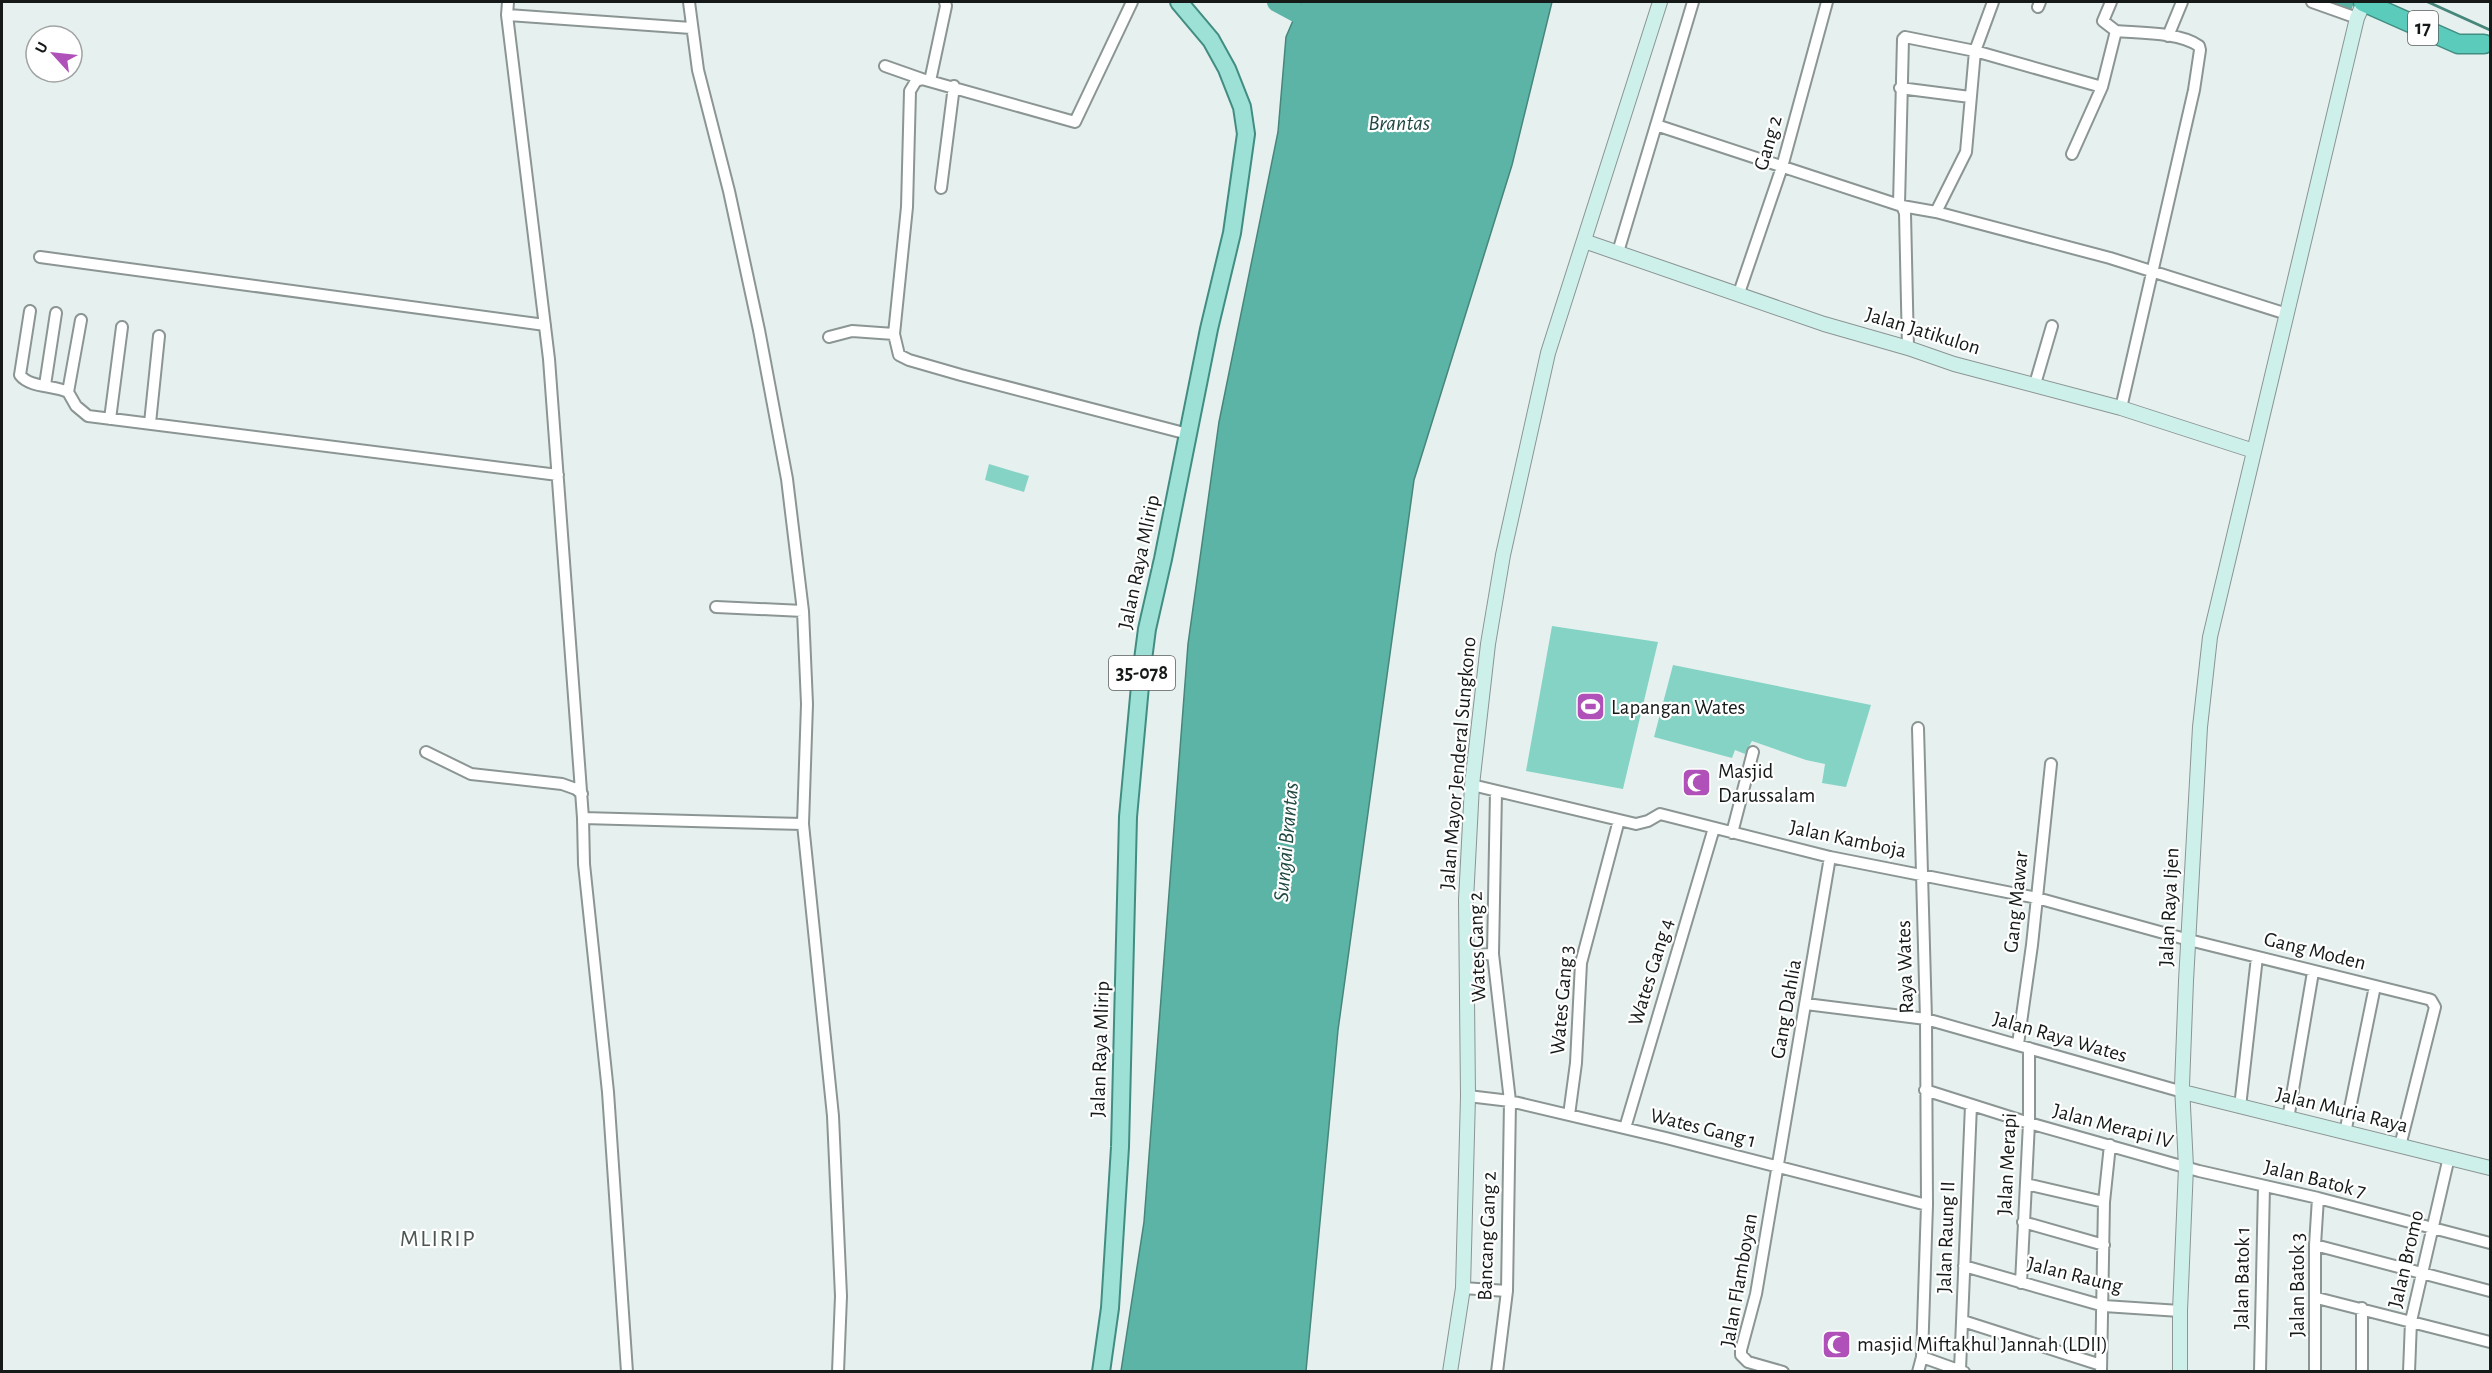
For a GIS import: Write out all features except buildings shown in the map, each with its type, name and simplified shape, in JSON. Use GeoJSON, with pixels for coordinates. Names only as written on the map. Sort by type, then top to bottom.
{"type":"FeatureCollection","features":[{"type":"Feature","properties":{"kind":"highway","name":"17"},"geometry":{"type":"LineString","coordinates":[[2393,2],[2487,45]]}},
{"type":"Feature","properties":{"kind":"highway","name":"17"},"geometry":{"type":"LineString","coordinates":[[2362,6],[2458,44],[2487,45]]}},
{"type":"Feature","properties":{"kind":"main road","name":"Jalan Raya Mlirip"},"geometry":{"type":"LineString","coordinates":[[1101,1371],[1110,1308],[1120,1148],[1128,817],[1147,629],[1232,233],[1246,134],[1242,107],[1227,69],[1211,40],[1179,2]]}},
{"type":"Feature","properties":{"kind":"main road","name":"Jalan Mayor Jenderal Sungkono"},"geometry":{"type":"LineString","coordinates":[[1450,1371],[1463,1288],[1468,1096],[1466,900],[1472,785],[1488,644],[1503,555],[1548,353],[1660,2]]}},
{"type":"Feature","properties":{"kind":"main road","name":"Jalan Raya Ijen"},"geometry":{"type":"LineString","coordinates":[[2180,1371],[2186,1167],[2183,1092],[2189,940],[2197,762],[2209,646],[2362,6]]}},
{"type":"Feature","properties":{"kind":"main road","name":"Jalan Jatikulon"},"geometry":{"type":"LineString","coordinates":[[1584,241],[1824,324],[1954,364],[2121,408],[2254,451]]}},
{"type":"Feature","properties":{"kind":"main road","name":"Jalan Muria Raya"},"geometry":{"type":"LineString","coordinates":[[2183,1092],[2490,1168]]}},
{"type":"Feature","properties":{"kind":"street"},"geometry":{"type":"LineString","coordinates":[[508,2],[507,15],[545,325],[582,794],[584,864],[608,1092],[627,1371]]}},
{"type":"Feature","properties":{"kind":"street"},"geometry":{"type":"LineString","coordinates":[[689,2],[698,70],[729,191],[762,341],[787,479],[803,611],[807,704],[803,824],[833,1116],[841,1296],[838,1371]]}},
{"type":"Feature","properties":{"kind":"street"},"geometry":{"type":"LineString","coordinates":[[926,80],[946,6],[945,2]]}},
{"type":"Feature","properties":{"kind":"street"},"geometry":{"type":"LineString","coordinates":[[885,66],[926,80],[1076,122],[1132,2]]}},
{"type":"Feature","properties":{"kind":"street"},"geometry":{"type":"LineString","coordinates":[[1618,252],[1693,2]]}},
{"type":"Feature","properties":{"kind":"street","name":"Gang 2"},"geometry":{"type":"LineString","coordinates":[[1739,293],[1782,167],[1827,2]]}},
{"type":"Feature","properties":{"kind":"street"},"geometry":{"type":"LineString","coordinates":[[1936,212],[1966,152],[1975,51],[1993,2]]}},
{"type":"Feature","properties":{"kind":"street"},"geometry":{"type":"LineString","coordinates":[[2111,2],[2103,21],[2116,31],[2168,36],[2193,42],[2199,46],[2200,50],[2194,90],[2121,408]]}},
{"type":"Feature","properties":{"kind":"street"},"geometry":{"type":"LineString","coordinates":[[2168,36],[2182,2]]}},
{"type":"Feature","properties":{"kind":"street"},"geometry":{"type":"LineString","coordinates":[[2312,2],[2362,6]]}},
{"type":"Feature","properties":{"kind":"street"},"geometry":{"type":"LineString","coordinates":[[507,15],[692,28]]}},
{"type":"Feature","properties":{"kind":"street"},"geometry":{"type":"LineString","coordinates":[[2072,154],[2102,87],[2116,31]]}},
{"type":"Feature","properties":{"kind":"street"},"geometry":{"type":"LineString","coordinates":[[1908,348],[1905,213],[1901,205],[1900,88],[1904,37],[1975,51],[2102,87]]}},
{"type":"Feature","properties":{"kind":"street"},"geometry":{"type":"LineString","coordinates":[[926,80],[916,81],[910,91],[907,207],[894,334],[897,351],[909,360],[1188,434]]}},
{"type":"Feature","properties":{"kind":"street"},"geometry":{"type":"LineString","coordinates":[[941,188],[954,87]]}},
{"type":"Feature","properties":{"kind":"street"},"geometry":{"type":"LineString","coordinates":[[1900,88],[1970,97]]}},
{"type":"Feature","properties":{"kind":"street"},"geometry":{"type":"LineString","coordinates":[[1656,125],[1901,205],[1936,212],[2153,272],[2288,314]]}},
{"type":"Feature","properties":{"kind":"street"},"geometry":{"type":"LineString","coordinates":[[40,257],[545,325]]}},
{"type":"Feature","properties":{"kind":"street"},"geometry":{"type":"LineString","coordinates":[[30,311],[20,375],[31,383],[68,392],[81,412],[88,416],[558,475]]}},
{"type":"Feature","properties":{"kind":"street"},"geometry":{"type":"LineString","coordinates":[[45,385],[56,313]]}},
{"type":"Feature","properties":{"kind":"street"},"geometry":{"type":"LineString","coordinates":[[68,392],[81,320]]}},
{"type":"Feature","properties":{"kind":"street"},"geometry":{"type":"LineString","coordinates":[[2035,384],[2052,326]]}},
{"type":"Feature","properties":{"kind":"street"},"geometry":{"type":"LineString","coordinates":[[110,418],[122,327]]}},
{"type":"Feature","properties":{"kind":"street"},"geometry":{"type":"LineString","coordinates":[[829,337],[852,331],[894,334]]}},
{"type":"Feature","properties":{"kind":"street"},"geometry":{"type":"LineString","coordinates":[[150,423],[159,336]]}},
{"type":"Feature","properties":{"kind":"street"},"geometry":{"type":"LineString","coordinates":[[716,607],[803,611]]}},
{"type":"Feature","properties":{"kind":"street","name":"Raya Wates"},"geometry":{"type":"LineString","coordinates":[[1918,728],[1926,1019],[1927,1204],[1922,1357],[1918,1371]]}},
{"type":"Feature","properties":{"kind":"street"},"geometry":{"type":"LineString","coordinates":[[426,752],[471,774],[562,784],[582,794]]}},
{"type":"Feature","properties":{"kind":"street"},"geometry":{"type":"LineString","coordinates":[[1732,833],[1753,752]]}},
{"type":"Feature","properties":{"kind":"street","name":"Gang Mawar"},"geometry":{"type":"LineString","coordinates":[[2018,1044],[2051,764]]}},
{"type":"Feature","properties":{"kind":"street","name":"Jalan Kamboja"},"geometry":{"type":"LineString","coordinates":[[1472,785],[1636,824],[1648,821],[1660,814],[1830,857],[2037,898]]}},
{"type":"Feature","properties":{"kind":"street","name":"Wates Gang 2"},"geometry":{"type":"LineString","coordinates":[[1496,791],[1493,954],[1510,1101]]}},
{"type":"Feature","properties":{"kind":"street"},"geometry":{"type":"LineString","coordinates":[[583,819],[803,824]]}},
{"type":"Feature","properties":{"kind":"street","name":"Wates Gang 3"},"geometry":{"type":"LineString","coordinates":[[1569,1115],[1576,1063],[1581,963],[1619,820]]}},
{"type":"Feature","properties":{"kind":"street","name":"Wates Gang 4"},"geometry":{"type":"LineString","coordinates":[[1624,1128],[1714,828]]}},
{"type":"Feature","properties":{"kind":"street","name":"Gang Dahlia"},"geometry":{"type":"LineString","coordinates":[[1779,1167],[1830,857]]}},
{"type":"Feature","properties":{"kind":"street","name":"Gang Moden"},"geometry":{"type":"LineString","coordinates":[[2037,898],[2189,940],[2431,1000],[2435,1007],[2400,1146]]}},
{"type":"Feature","properties":{"kind":"street"},"geometry":{"type":"LineString","coordinates":[[1467,955],[1493,954]]}},
{"type":"Feature","properties":{"kind":"street"},"geometry":{"type":"LineString","coordinates":[[2241,1107],[2257,957]]}},
{"type":"Feature","properties":{"kind":"street"},"geometry":{"type":"LineString","coordinates":[[2289,1119],[2313,972]]}},
{"type":"Feature","properties":{"kind":"street"},"geometry":{"type":"LineString","coordinates":[[2345,1133],[2375,986]]}},
{"type":"Feature","properties":{"kind":"street","name":"Jalan Raya Wates"},"geometry":{"type":"LineString","coordinates":[[1806,1004],[1926,1019],[2183,1092]]}},
{"type":"Feature","properties":{"kind":"street","name":"Jalan Merapi"},"geometry":{"type":"LineString","coordinates":[[2021,1282],[2029,1123],[2029,1048]]}},
{"type":"Feature","properties":{"kind":"street","name":"Jalan Merapi IV"},"geometry":{"type":"LineString","coordinates":[[1926,1090],[2029,1123],[2186,1167]]}},
{"type":"Feature","properties":{"kind":"street","name":"Wates Gang 1"},"geometry":{"type":"LineString","coordinates":[[1468,1096],[1510,1101],[1927,1204]]}},
{"type":"Feature","properties":{"kind":"street","name":"Bancang Gang 2"},"geometry":{"type":"LineString","coordinates":[[1497,1371],[1507,1291],[1510,1101]]}},
{"type":"Feature","properties":{"kind":"street","name":"Jalan Raung II"},"geometry":{"type":"LineString","coordinates":[[1962,1371],[1971,1105]]}},
{"type":"Feature","properties":{"kind":"street"},"geometry":{"type":"LineString","coordinates":[[1963,1321],[2101,1368],[2104,1306],[2104,1202],[2110,1144]]}},
{"type":"Feature","properties":{"kind":"street","name":"Jalan Bromo"},"geometry":{"type":"LineString","coordinates":[[2409,1371],[2411,1321],[2434,1230],[2449,1157]]}},
{"type":"Feature","properties":{"kind":"street","name":"Jalan Flamboyan"},"geometry":{"type":"LineString","coordinates":[[1779,1167],[1756,1294],[1741,1355],[1748,1362],[1783,1371]]}},
{"type":"Feature","properties":{"kind":"street","name":"Jalan Batok 7"},"geometry":{"type":"LineString","coordinates":[[2186,1167],[2318,1198],[2490,1243]]}},
{"type":"Feature","properties":{"kind":"street"},"geometry":{"type":"LineString","coordinates":[[2026,1184],[2104,1202]]}},
{"type":"Feature","properties":{"kind":"street","name":"Jalan Batok 1"},"geometry":{"type":"LineString","coordinates":[[2260,1371],[2264,1186]]}},
{"type":"Feature","properties":{"kind":"street","name":"Jalan Batok 3"},"geometry":{"type":"LineString","coordinates":[[2315,1371],[2317,1298],[2315,1245],[2318,1198]]}},
{"type":"Feature","properties":{"kind":"street"},"geometry":{"type":"LineString","coordinates":[[2024,1222],[2104,1245]]}},
{"type":"Feature","properties":{"kind":"street"},"geometry":{"type":"LineString","coordinates":[[2315,1245],[2490,1291]]}},
{"type":"Feature","properties":{"kind":"street","name":"Jalan Raung"},"geometry":{"type":"LineString","coordinates":[[1964,1266],[2104,1306],[2180,1311]]}},
{"type":"Feature","properties":{"kind":"street"},"geometry":{"type":"LineString","coordinates":[[1463,1288],[1507,1291]]}},
{"type":"Feature","properties":{"kind":"street"},"geometry":{"type":"LineString","coordinates":[[2317,1298],[2490,1342]]}},
{"type":"Feature","properties":{"kind":"street"},"geometry":{"type":"LineString","coordinates":[[2362,1308],[2362,1371]]}},
{"type":"Feature","properties":{"kind":"street"},"geometry":{"type":"LineString","coordinates":[[1922,1357],[1962,1371]]}},
{"type":"Feature","properties":{"kind":"shaded area"},"geometry":{"type":"Polygon","coordinates":[[[989,464],[1029,476],[1024,492],[985,480],[989,464]]]}},
{"type":"Feature","properties":{"kind":"shaded area","name":"Lapangan Wates"},"geometry":{"type":"Polygon","coordinates":[[[1552,626],[1658,642],[1623,789],[1526,771],[1552,626]]]}},
{"type":"Feature","properties":{"kind":"shaded area"},"geometry":{"type":"Polygon","coordinates":[[[1673,665],[1871,705],[1846,787],[1822,783],[1825,764],[1806,760],[1752,741],[1745,754],[1735,750],[1732,758],[1654,737],[1673,665]]]}},
{"type":"Feature","properties":{"kind":"water","name":"Brantas"},"geometry":{"type":"Polygon","coordinates":[[[1301,2],[1552,2],[1512,165],[1414,480],[1338,1030],[1306,1371],[1121,1371],[1144,1222],[1188,644],[1219,422],[1278,132],[1286,37],[1301,2]]]}},
{"type":"Feature","properties":{"kind":"waterway"},"geometry":{"type":"LineString","coordinates":[[1277,2],[1318,24]]}},
{"type":"Feature","properties":{"kind":"waterway"},"geometry":{"type":"LineString","coordinates":[[2336,2],[2343,4]]}},
{"type":"Feature","properties":{"kind":"waterway"},"geometry":{"type":"LineString","coordinates":[[2428,2],[2490,30]]}},
{"type":"Feature","properties":{"kind":"place","name":"Lapangan Wates"},"geometry":{"type":"Point","coordinates":[1590,707]}},
{"type":"Feature","properties":{"kind":"place","name":"Masjid Darussalam"},"geometry":{"type":"Point","coordinates":[1697,783]}},
{"type":"Feature","properties":{"kind":"place","name":"masjid Miftakhul Jannah (LDII)"},"geometry":{"type":"Point","coordinates":[1836,1344]}},
{"type":"Feature","properties":{"kind":"district","name":"MLIRIP"},"geometry":{"type":"Point","coordinates":[438,1239]}},
{"type":"Feature","properties":{"kind":"water label","name":"Sungai Brantas"},"geometry":{"type":"Point","coordinates":[1286,842]}}]}
